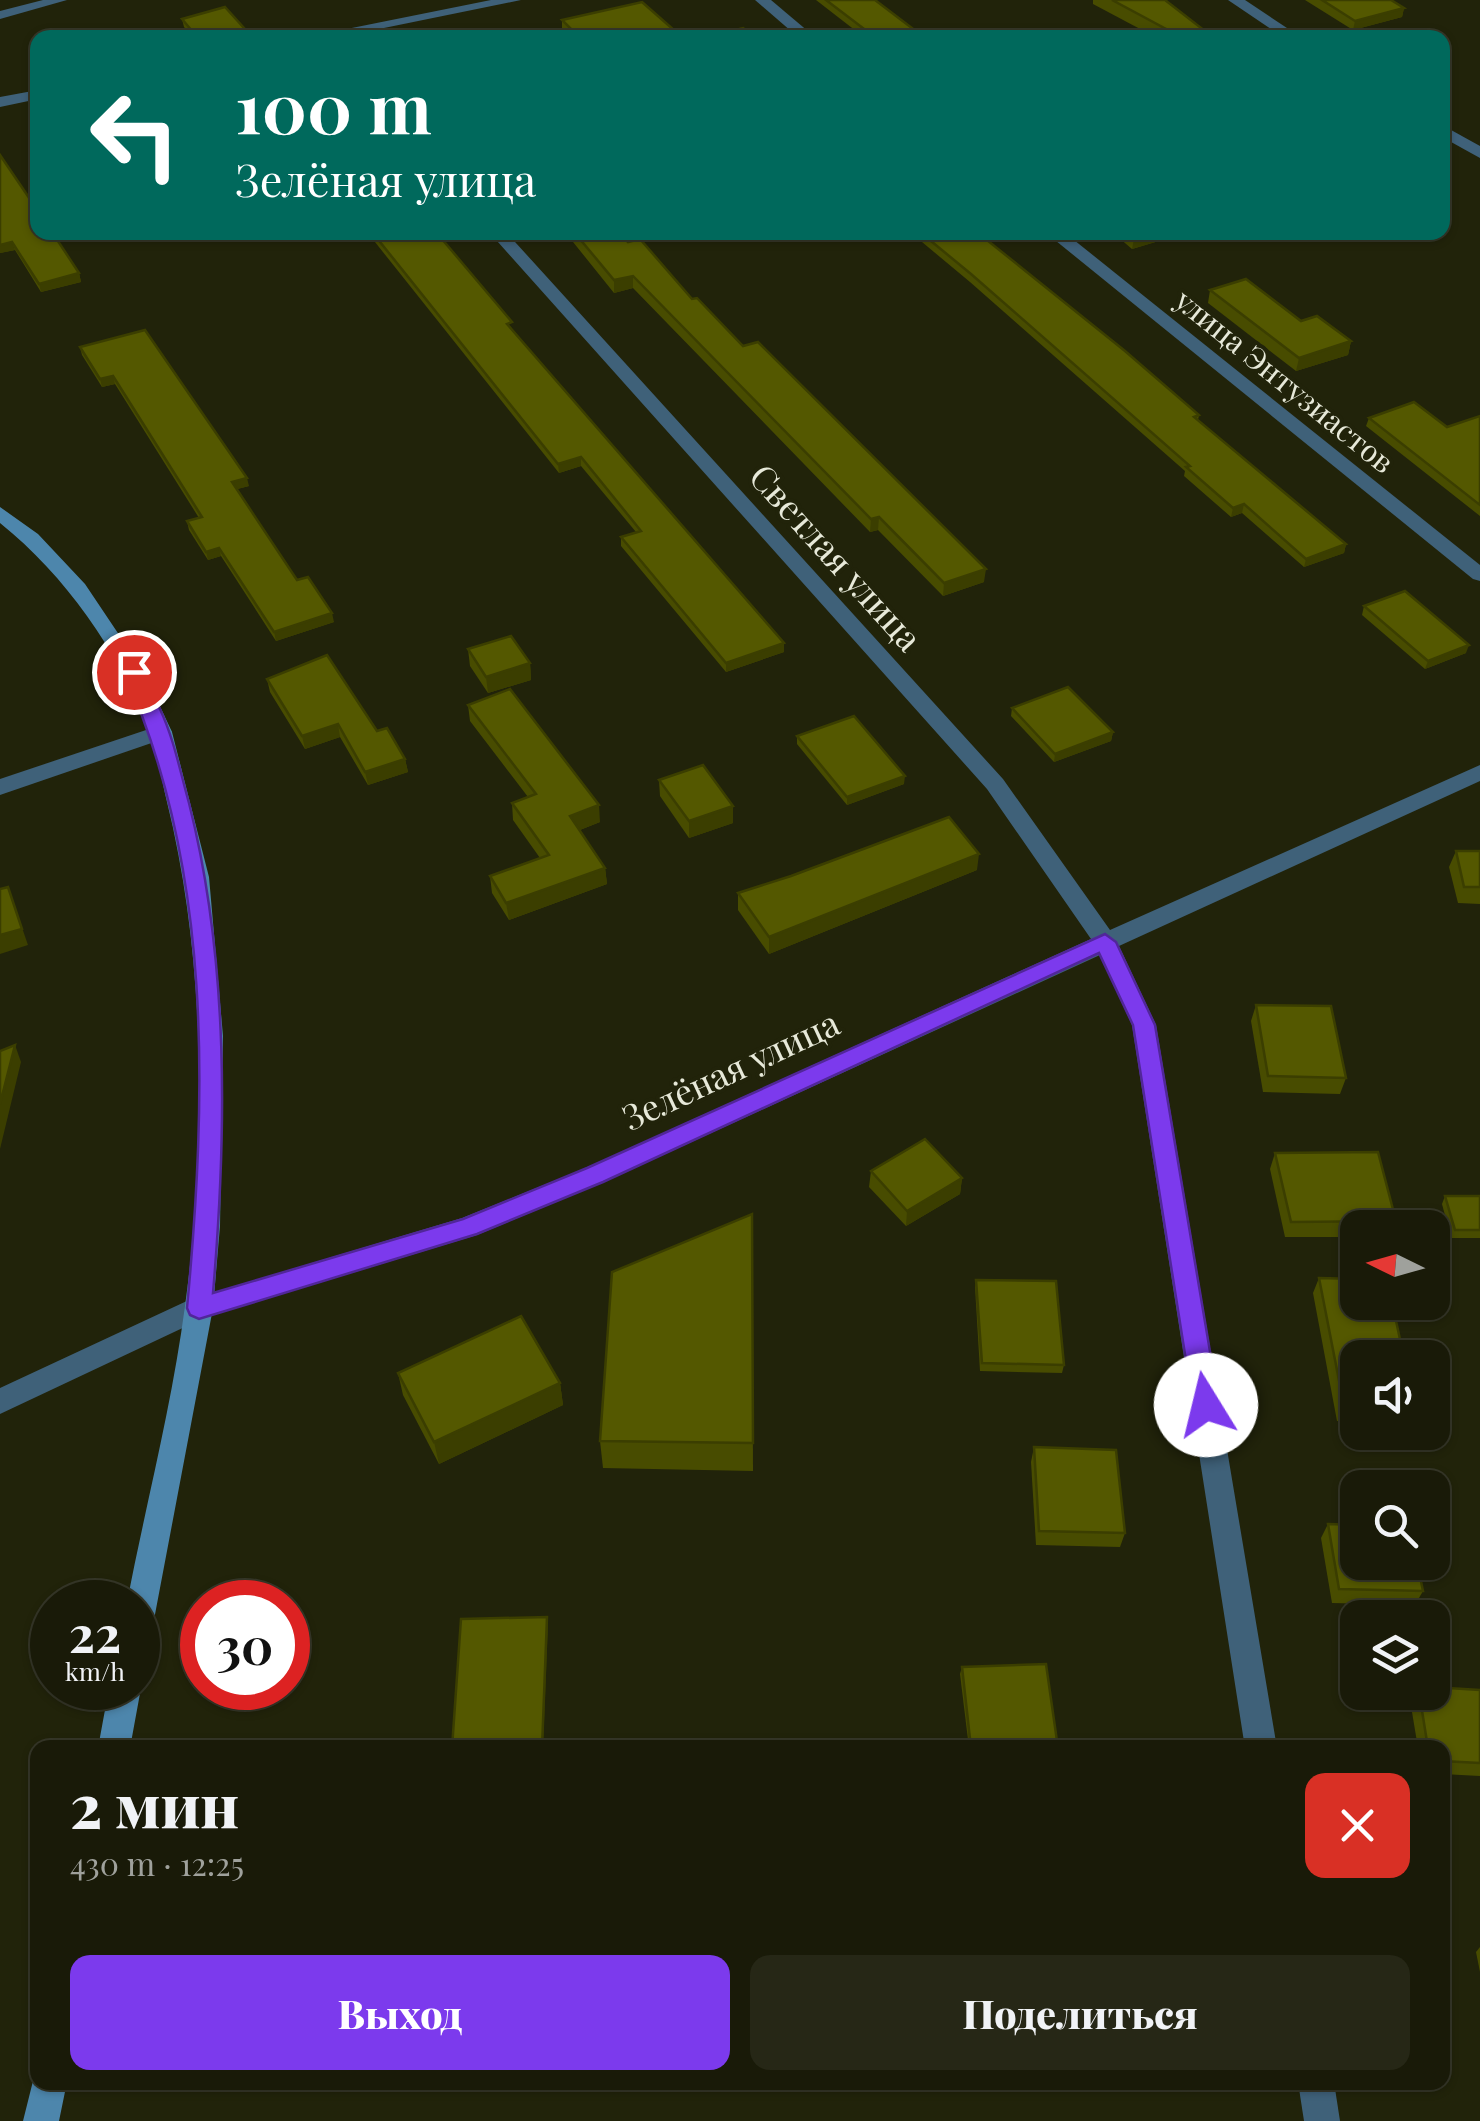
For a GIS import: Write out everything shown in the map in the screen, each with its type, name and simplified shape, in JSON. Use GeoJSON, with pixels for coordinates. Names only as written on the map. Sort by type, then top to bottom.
{"type":"FeatureCollection","features":[{"type":"Feature","properties":{"kind":"main road"},"geometry":{"type":"LineString","coordinates":[[0,513],[31,538],[78,588],[134,672],[161,732],[197,877],[211,1036],[207,1226],[199,1308],[147,1580]]}},
{"type":"Feature","properties":{"kind":"main road"},"geometry":{"type":"LineString","coordinates":[[116,1740],[122,1710]]}},
{"type":"Feature","properties":{"kind":"main road"},"geometry":{"type":"LineString","coordinates":[[40,2121],[47,2090]]}},
{"type":"Feature","properties":{"kind":"street"},"geometry":{"type":"LineString","coordinates":[[0,16],[60,0]]}},
{"type":"Feature","properties":{"kind":"street"},"geometry":{"type":"LineString","coordinates":[[354,30],[514,0]]}},
{"type":"Feature","properties":{"kind":"street"},"geometry":{"type":"LineString","coordinates":[[762,0],[799,30]]}},
{"type":"Feature","properties":{"kind":"street"},"geometry":{"type":"LineString","coordinates":[[1235,0],[1282,30]]}},
{"type":"Feature","properties":{"kind":"street"},"geometry":{"type":"LineString","coordinates":[[0,102],[30,96]]}},
{"type":"Feature","properties":{"kind":"street"},"geometry":{"type":"LineString","coordinates":[[1450,135],[1480,153]]}},
{"type":"Feature","properties":{"kind":"street","name":"Светлая улица"},"geometry":{"type":"LineString","coordinates":[[505,240],[995,784],[1105,942],[1144,1025],[1261,1740]]}},
{"type":"Feature","properties":{"kind":"street","name":"улица Энтузиастов"},"geometry":{"type":"LineString","coordinates":[[1063,240],[1480,574]]}},
{"type":"Feature","properties":{"kind":"street"},"geometry":{"type":"LineString","coordinates":[[0,788],[161,732]]}},
{"type":"Feature","properties":{"kind":"street","name":"Зелёная улица"},"geometry":{"type":"LineString","coordinates":[[0,1402],[199,1308],[468,1227],[595,1175],[1480,772]]}},
{"type":"Feature","properties":{"kind":"street"},"geometry":{"type":"LineString","coordinates":[[1317,2090],[1322,2121]]}},
{"type":"Feature","properties":{"kind":"building"},"geometry":{"type":"Polygon","coordinates":[[[826,0],[875,0],[914,30],[865,30],[826,0]]]}},
{"type":"Feature","properties":{"kind":"building"},"geometry":{"type":"Polygon","coordinates":[[[1112,0],[1165,0],[1204,30],[1168,30],[1112,0]]]}},
{"type":"Feature","properties":{"kind":"building"},"geometry":{"type":"Polygon","coordinates":[[[1322,0],[1391,0],[1404,8],[1355,21],[1322,0]]]}},
{"type":"Feature","properties":{"kind":"building"},"geometry":{"type":"Polygon","coordinates":[[[642,2],[674,30],[572,30],[562,20],[642,2]]]}},
{"type":"Feature","properties":{"kind":"building"},"geometry":{"type":"Polygon","coordinates":[[[225,7],[246,30],[191,30],[182,19],[225,7]]]}},
{"type":"Feature","properties":{"kind":"building"},"geometry":{"type":"Polygon","coordinates":[[[0,155],[30,199],[30,240],[57,240],[79,273],[39,284],[12,242],[0,245],[0,155]]]}},
{"type":"Feature","properties":{"kind":"building"},"geometry":{"type":"Polygon","coordinates":[[[378,240],[443,240],[512,322],[507,324],[784,643],[726,663],[621,537],[641,531],[581,457],[558,464],[378,240]]]}},
{"type":"Feature","properties":{"kind":"building"},"geometry":{"type":"Polygon","coordinates":[[[581,240],[641,240],[692,299],[697,298],[743,346],[758,342],[986,569],[944,583],[879,517],[871,519],[633,276],[614,280],[581,240]]]}},
{"type":"Feature","properties":{"kind":"building"},"geometry":{"type":"Polygon","coordinates":[[[930,240],[987,240],[1125,351],[1199,415],[1194,417],[1346,544],[1306,559],[1244,504],[1233,508],[930,240]]]}},
{"type":"Feature","properties":{"kind":"building"},"geometry":{"type":"Polygon","coordinates":[[[1246,279],[1301,321],[1317,316],[1351,341],[1299,358],[1210,290],[1246,279]]]}},
{"type":"Feature","properties":{"kind":"building"},"geometry":{"type":"Polygon","coordinates":[[[145,330],[247,478],[232,482],[297,580],[308,577],[332,613],[274,632],[219,548],[206,552],[187,521],[202,517],[113,376],[100,379],[80,347],[145,330]]]}},
{"type":"Feature","properties":{"kind":"building"},"geometry":{"type":"Polygon","coordinates":[[[1414,402],[1447,427],[1480,416],[1480,505],[1369,418],[1414,402]]]}},
{"type":"Feature","properties":{"kind":"building"},"geometry":{"type":"Polygon","coordinates":[[[1405,591],[1469,645],[1428,661],[1364,606],[1405,591]]]}},
{"type":"Feature","properties":{"kind":"building"},"geometry":{"type":"Polygon","coordinates":[[[511,636],[530,663],[486,677],[468,649],[511,636]]]}},
{"type":"Feature","properties":{"kind":"building"},"geometry":{"type":"Polygon","coordinates":[[[327,655],[377,731],[387,728],[405,759],[365,772],[338,724],[302,736],[267,679],[327,655]]]}},
{"type":"Feature","properties":{"kind":"building"},"geometry":{"type":"Polygon","coordinates":[[[1068,687],[1113,732],[1055,754],[1012,708],[1068,687]]]}},
{"type":"Feature","properties":{"kind":"building"},"geometry":{"type":"Polygon","coordinates":[[[510,689],[599,805],[570,816],[605,868],[506,903],[490,876],[549,855],[512,803],[536,794],[468,705],[510,689]]]}},
{"type":"Feature","properties":{"kind":"building"},"geometry":{"type":"Polygon","coordinates":[[[854,716],[905,776],[847,797],[797,736],[854,716]]]}},
{"type":"Feature","properties":{"kind":"building"},"geometry":{"type":"Polygon","coordinates":[[[703,765],[733,806],[689,821],[659,780],[703,765]]]}},
{"type":"Feature","properties":{"kind":"building"},"geometry":{"type":"Polygon","coordinates":[[[949,817],[979,854],[769,937],[738,893],[791,876],[949,817]]]}},
{"type":"Feature","properties":{"kind":"building"},"geometry":{"type":"Polygon","coordinates":[[[1456,851],[1480,851],[1480,887],[1464,887],[1456,851]]]}},
{"type":"Feature","properties":{"kind":"building"},"geometry":{"type":"Polygon","coordinates":[[[8,887],[22,929],[0,935],[0,889],[8,887]]]}},
{"type":"Feature","properties":{"kind":"building"},"geometry":{"type":"Polygon","coordinates":[[[1256,1005],[1331,1006],[1346,1078],[1268,1076],[1256,1005]]]}},
{"type":"Feature","properties":{"kind":"building"},"geometry":{"type":"Polygon","coordinates":[[[15,1045],[0,1104],[0,1051],[15,1045]]]}},
{"type":"Feature","properties":{"kind":"building"},"geometry":{"type":"Polygon","coordinates":[[[925,1139],[962,1178],[907,1211],[871,1171],[925,1139]]]}},
{"type":"Feature","properties":{"kind":"building"},"geometry":{"type":"Polygon","coordinates":[[[1378,1152],[1393,1210],[1340,1210],[1340,1222],[1291,1222],[1275,1153],[1378,1152]]]}},
{"type":"Feature","properties":{"kind":"building"},"geometry":{"type":"Polygon","coordinates":[[[1445,1196],[1480,1196],[1480,1230],[1455,1230],[1445,1196]]]}},
{"type":"Feature","properties":{"kind":"building"},"geometry":{"type":"Polygon","coordinates":[[[752,1214],[753,1443],[600,1441],[612,1272],[752,1214]]]}},
{"type":"Feature","properties":{"kind":"building"},"geometry":{"type":"Polygon","coordinates":[[[1319,1278],[1340,1279],[1340,1320],[1396,1320],[1400,1340],[1340,1340],[1340,1386],[1319,1278]]]}},
{"type":"Feature","properties":{"kind":"building"},"geometry":{"type":"Polygon","coordinates":[[[976,1280],[1056,1281],[1064,1365],[982,1363],[976,1280]]]}},
{"type":"Feature","properties":{"kind":"building"},"geometry":{"type":"Polygon","coordinates":[[[521,1316],[560,1383],[434,1442],[398,1373],[521,1316]]]}},
{"type":"Feature","properties":{"kind":"building"},"geometry":{"type":"Polygon","coordinates":[[[1034,1447],[1116,1450],[1125,1533],[1039,1531],[1034,1447]]]}},
{"type":"Feature","properties":{"kind":"building"},"geometry":{"type":"Polygon","coordinates":[[[1328,1524],[1340,1524],[1340,1580],[1421,1580],[1423,1591],[1339,1589],[1328,1524]]]}},
{"type":"Feature","properties":{"kind":"building"},"geometry":{"type":"Polygon","coordinates":[[[547,1617],[542,1740],[453,1740],[461,1619],[547,1617]]]}},
{"type":"Feature","properties":{"kind":"building"},"geometry":{"type":"Polygon","coordinates":[[[1046,1664],[1057,1740],[970,1740],[962,1667],[1046,1664]]]}},
{"type":"Feature","properties":{"kind":"building"},"geometry":{"type":"Polygon","coordinates":[[[1450,1688],[1480,1690],[1480,1763],[1450,1761],[1450,1740],[1427,1740],[1422,1710],[1450,1710],[1450,1688]]]}},
{"type":"Feature","properties":{"kind":"route"},"geometry":{"type":"LineString","coordinates":[[134,672],[161,732],[197,877],[211,1036],[207,1226],[199,1308],[468,1227],[595,1175],[1105,942],[1144,1025],[1206,1405]]}}]}
